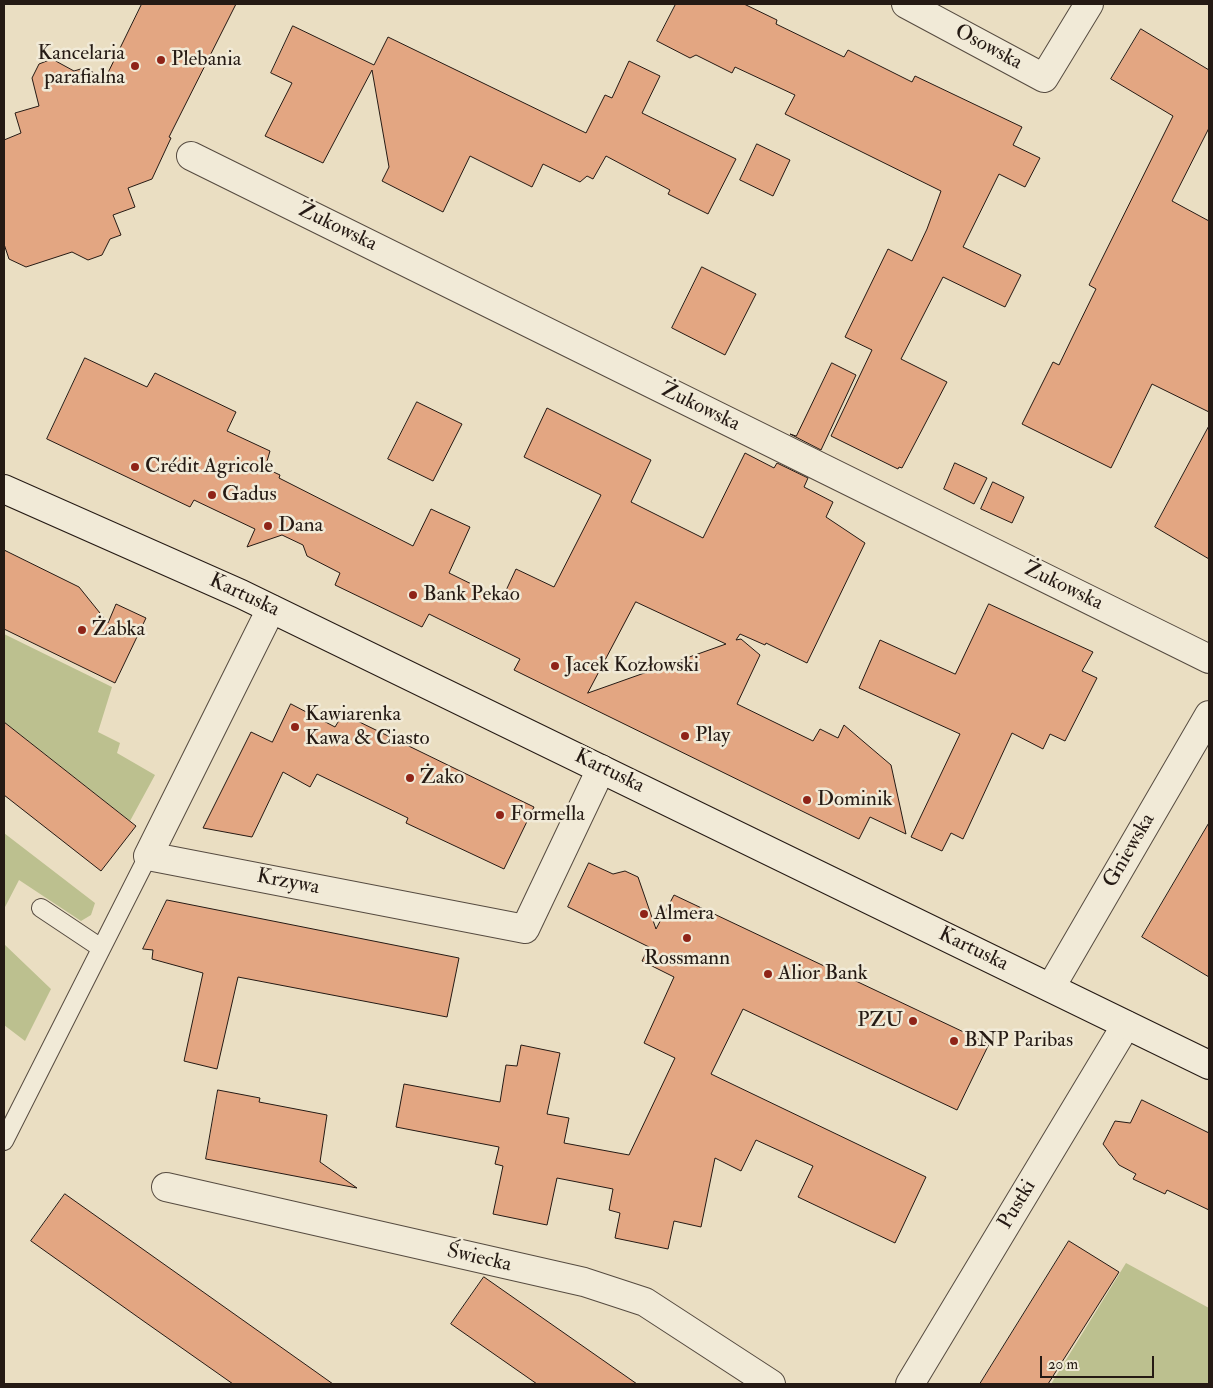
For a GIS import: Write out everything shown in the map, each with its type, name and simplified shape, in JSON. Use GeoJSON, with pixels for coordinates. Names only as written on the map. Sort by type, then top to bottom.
{"type":"FeatureCollection","features":[{"type":"Feature","properties":{"kind":"street","name":"Osowska"},"geometry":{"type":"LineString","coordinates":[[906,4],[1044,78],[1089,4]]}},
{"type":"Feature","properties":{"kind":"street","name":"Żukowska"},"geometry":{"type":"LineString","coordinates":[[191,156],[1209,660]]}},
{"type":"Feature","properties":{"kind":"street","name":"Kartuska"},"geometry":{"type":"LineString","coordinates":[[4,489],[271,609],[1209,1065]]}},
{"type":"Feature","properties":{"kind":"street"},"geometry":{"type":"LineString","coordinates":[[148,856],[271,609]]}},
{"type":"Feature","properties":{"kind":"street","name":"Gniewska"},"geometry":{"type":"LineString","coordinates":[[1051,987],[1209,715]]}},
{"type":"Feature","properties":{"kind":"street","name":"Krzywa"},"geometry":{"type":"LineString","coordinates":[[148,856],[526,929],[601,769]]}},
{"type":"Feature","properties":{"kind":"street","name":"Pustki"},"geometry":{"type":"LineString","coordinates":[[910,1384],[1126,1025]]}},
{"type":"Feature","properties":{"kind":"street","name":"Świecka"},"geometry":{"type":"LineString","coordinates":[[166,1188],[584,1282],[645,1302],[771,1384]]}},
{"type":"Feature","properties":{"kind":"lane"},"geometry":{"type":"LineString","coordinates":[[4,1141],[148,856]]}},
{"type":"Feature","properties":{"kind":"lane"},"geometry":{"type":"LineString","coordinates":[[41,908],[101,948]]}},
{"type":"Feature","properties":{"kind":"green space"},"geometry":{"type":"Polygon","coordinates":[[[4,634],[112,687],[98,732],[120,743],[117,753],[155,775],[130,821],[4,722],[4,634]]]}},
{"type":"Feature","properties":{"kind":"green space"},"geometry":{"type":"Polygon","coordinates":[[[4,833],[95,903],[91,915],[81,921],[19,880],[4,909],[4,833]]]}},
{"type":"Feature","properties":{"kind":"green space"},"geometry":{"type":"Polygon","coordinates":[[[4,944],[51,989],[25,1041],[4,1025],[4,944]]]}},
{"type":"Feature","properties":{"kind":"green space"},"geometry":{"type":"Polygon","coordinates":[[[1126,1263],[1209,1308],[1209,1384],[1051,1384],[1126,1263]]]}},
{"type":"Feature","properties":{"kind":"building"},"geometry":{"type":"Polygon","coordinates":[[[142,4],[236,4],[169,137],[171,138],[152,179],[128,188],[135,207],[113,215],[121,235],[110,239],[102,255],[88,260],[72,252],[26,267],[9,259],[4,244],[4,140],[21,133],[15,113],[39,106],[32,78],[39,64],[52,59],[74,71],[84,68],[105,78],[142,4]]]}},
{"type":"Feature","properties":{"kind":"building"},"geometry":{"type":"Polygon","coordinates":[[[676,4],[744,4],[777,20],[776,24],[844,57],[848,50],[912,82],[915,76],[1022,127],[1013,145],[1040,158],[1025,187],[999,174],[963,247],[1021,275],[1005,307],[943,277],[901,359],[947,382],[902,468],[899,467],[898,469],[831,436],[872,350],[845,337],[888,249],[912,261],[927,229],[941,191],[785,114],[795,95],[735,67],[732,73],[696,55],[690,58],[657,41],[676,4]]]}},
{"type":"Feature","properties":{"kind":"building"},"geometry":{"type":"Polygon","coordinates":[[[293,26],[374,65],[388,37],[586,133],[605,95],[612,98],[629,61],[660,76],[642,113],[736,159],[708,214],[668,194],[670,190],[606,156],[593,179],[587,176],[580,182],[543,164],[532,187],[470,156],[443,212],[382,181],[389,167],[372,70],[323,163],[265,136],[292,83],[271,73],[293,26]]]}},
{"type":"Feature","properties":{"kind":"building"},"geometry":{"type":"Polygon","coordinates":[[[1141,29],[1209,70],[1209,128],[1172,201],[1209,221],[1209,412],[1152,384],[1111,468],[1022,424],[1053,362],[1059,365],[1096,289],[1089,285],[1173,116],[1111,79],[1141,29]]]}},
{"type":"Feature","properties":{"kind":"building"},"geometry":{"type":"Polygon","coordinates":[[[757,144],[790,160],[773,196],[740,180],[757,144]]]}},
{"type":"Feature","properties":{"kind":"building"},"geometry":{"type":"Polygon","coordinates":[[[702,267],[756,294],[725,355],[672,328],[702,267]]]}},
{"type":"Feature","properties":{"kind":"building"},"geometry":{"type":"Polygon","coordinates":[[[85,358],[147,387],[155,373],[236,412],[227,431],[270,451],[265,468],[280,475],[279,478],[413,546],[431,509],[470,527],[449,573],[502,599],[516,569],[554,587],[601,495],[524,457],[547,408],[651,460],[631,502],[703,538],[745,453],[774,468],[777,463],[808,478],[804,487],[833,502],[826,517],[865,543],[807,663],[766,643],[765,645],[740,634],[736,640],[741,639],[760,655],[737,704],[813,741],[820,729],[838,738],[844,725],[891,765],[906,834],[870,817],[859,839],[514,670],[520,659],[429,614],[422,627],[335,585],[340,573],[307,556],[303,545],[282,535],[247,547],[255,529],[194,500],[190,507],[47,439],[85,358]],[[636,602],[588,693],[726,644],[636,602]]]}},
{"type":"Feature","properties":{"kind":"building"},"geometry":{"type":"Polygon","coordinates":[[[832,363],[856,375],[821,450],[790,434],[796,436],[832,363]]]}},
{"type":"Feature","properties":{"kind":"building"},"geometry":{"type":"Polygon","coordinates":[[[417,402],[462,424],[433,481],[388,459],[417,402]]]}},
{"type":"Feature","properties":{"kind":"building"},"geometry":{"type":"Polygon","coordinates":[[[1209,426],[1209,559],[1155,527],[1209,426]]]}},
{"type":"Feature","properties":{"kind":"building"},"geometry":{"type":"Polygon","coordinates":[[[955,463],[987,478],[974,504],[944,489],[955,463]]]}},
{"type":"Feature","properties":{"kind":"building"},"geometry":{"type":"Polygon","coordinates":[[[993,482],[1024,497],[1012,523],[981,509],[993,482]]]}},
{"type":"Feature","properties":{"kind":"building"},"geometry":{"type":"Polygon","coordinates":[[[4,550],[79,587],[108,623],[116,604],[146,618],[115,683],[4,629],[4,550]]]}},
{"type":"Feature","properties":{"kind":"building"},"geometry":{"type":"Polygon","coordinates":[[[989,604],[1093,652],[1082,671],[1097,678],[1065,741],[1050,734],[1043,749],[1012,733],[963,839],[951,833],[942,851],[911,837],[960,734],[859,688],[880,640],[955,674],[989,604]]]}},
{"type":"Feature","properties":{"kind":"building"},"geometry":{"type":"Polygon","coordinates":[[[291,704],[335,727],[343,714],[534,807],[504,869],[406,823],[408,818],[317,774],[310,787],[283,772],[252,837],[203,828],[251,732],[272,742],[291,704]]]}},
{"type":"Feature","properties":{"kind":"building"},"geometry":{"type":"Polygon","coordinates":[[[4,722],[136,826],[101,871],[4,795],[4,722]]]}},
{"type":"Feature","properties":{"kind":"building"},"geometry":{"type":"Polygon","coordinates":[[[1209,823],[1209,977],[1142,937],[1209,823]]]}},
{"type":"Feature","properties":{"kind":"building"},"geometry":{"type":"Polygon","coordinates":[[[589,863],[613,874],[625,871],[638,877],[656,929],[674,895],[989,1044],[957,1110],[743,1009],[711,1074],[926,1177],[895,1243],[798,1197],[813,1166],[756,1140],[741,1171],[715,1158],[701,1227],[674,1221],[668,1249],[615,1238],[620,1213],[609,1210],[613,1189],[557,1178],[547,1225],[493,1214],[503,1166],[495,1164],[499,1147],[396,1127],[404,1084],[500,1102],[506,1065],[517,1066],[521,1045],[560,1053],[547,1114],[569,1118],[564,1143],[629,1155],[675,1058],[644,1043],[674,977],[642,961],[649,947],[568,907],[589,863]]]}},
{"type":"Feature","properties":{"kind":"building"},"geometry":{"type":"Polygon","coordinates":[[[167,900],[459,958],[447,1017],[238,977],[217,1069],[184,1061],[203,973],[152,959],[153,950],[143,949],[167,900]]]}},
{"type":"Feature","properties":{"kind":"building"},"geometry":{"type":"Polygon","coordinates":[[[218,1090],[260,1098],[259,1102],[327,1115],[320,1162],[357,1188],[206,1159],[218,1090]]]}},
{"type":"Feature","properties":{"kind":"building"},"geometry":{"type":"Polygon","coordinates":[[[1142,1100],[1209,1133],[1209,1210],[1167,1190],[1165,1194],[1133,1179],[1136,1174],[1119,1165],[1103,1144],[1115,1121],[1130,1123],[1142,1100]]]}},
{"type":"Feature","properties":{"kind":"building"},"geometry":{"type":"Polygon","coordinates":[[[65,1194],[333,1384],[233,1384],[142,1320],[31,1241],[65,1194]]]}},
{"type":"Feature","properties":{"kind":"building"},"geometry":{"type":"Polygon","coordinates":[[[1069,1241],[1119,1272],[1048,1384],[980,1384],[1069,1241]]]}},
{"type":"Feature","properties":{"kind":"building"},"geometry":{"type":"Polygon","coordinates":[[[484,1277],[637,1384],[537,1384],[451,1324],[484,1277]]]}},
{"type":"Feature","properties":{"kind":"place","name":"Plebania"},"geometry":{"type":"Point","coordinates":[161,60]}},
{"type":"Feature","properties":{"kind":"place","name":"Kancelaria parafialna"},"geometry":{"type":"Point","coordinates":[135,66]}},
{"type":"Feature","properties":{"kind":"place","name":"Crédit Agricole"},"geometry":{"type":"Point","coordinates":[135,467]}},
{"type":"Feature","properties":{"kind":"place","name":"Gadus"},"geometry":{"type":"Point","coordinates":[212,495]}},
{"type":"Feature","properties":{"kind":"place","name":"Dana"},"geometry":{"type":"Point","coordinates":[268,526]}},
{"type":"Feature","properties":{"kind":"place","name":"Bank Pekao"},"geometry":{"type":"Point","coordinates":[413,595]}},
{"type":"Feature","properties":{"kind":"place","name":"Żabka"},"geometry":{"type":"Point","coordinates":[82,630]}},
{"type":"Feature","properties":{"kind":"place","name":"Jacek Kozłowski"},"geometry":{"type":"Point","coordinates":[555,666]}},
{"type":"Feature","properties":{"kind":"place","name":"Kawiarenka Kawa & Ciasto"},"geometry":{"type":"Point","coordinates":[295,727]}},
{"type":"Feature","properties":{"kind":"place","name":"Play"},"geometry":{"type":"Point","coordinates":[685,736]}},
{"type":"Feature","properties":{"kind":"place","name":"Żako"},"geometry":{"type":"Point","coordinates":[410,778]}},
{"type":"Feature","properties":{"kind":"place","name":"Dominik"},"geometry":{"type":"Point","coordinates":[807,800]}},
{"type":"Feature","properties":{"kind":"place","name":"Formella"},"geometry":{"type":"Point","coordinates":[500,815]}},
{"type":"Feature","properties":{"kind":"place","name":"Almera"},"geometry":{"type":"Point","coordinates":[644,914]}},
{"type":"Feature","properties":{"kind":"place","name":"Rossmann"},"geometry":{"type":"Point","coordinates":[687,938]}},
{"type":"Feature","properties":{"kind":"place","name":"Alior Bank"},"geometry":{"type":"Point","coordinates":[768,974]}},
{"type":"Feature","properties":{"kind":"place","name":"PZU"},"geometry":{"type":"Point","coordinates":[913,1021]}},
{"type":"Feature","properties":{"kind":"place","name":"BNP Paribas"},"geometry":{"type":"Point","coordinates":[954,1041]}}]}
